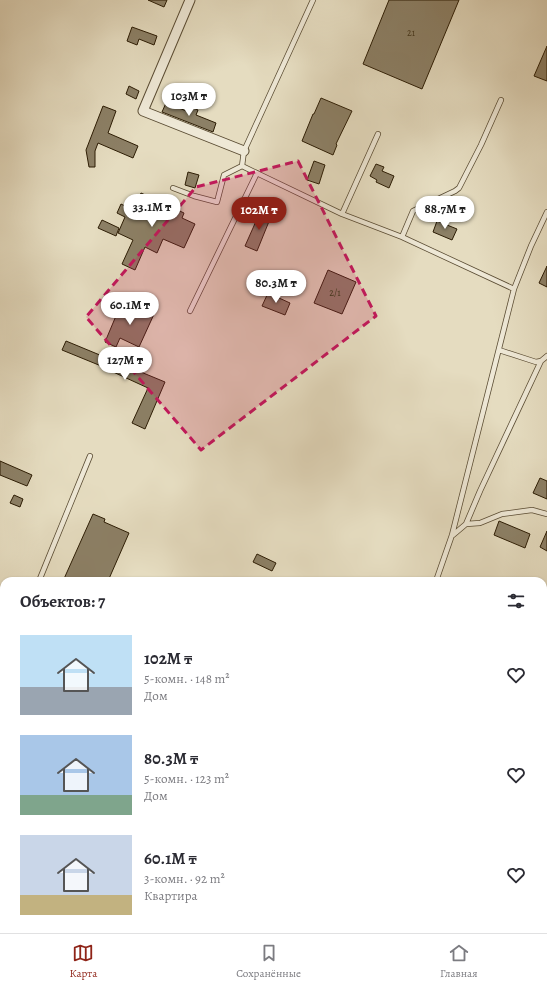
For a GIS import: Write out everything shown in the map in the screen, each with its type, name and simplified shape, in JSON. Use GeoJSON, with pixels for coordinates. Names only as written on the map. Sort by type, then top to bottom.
{"type":"FeatureCollection","features":[{"type":"Feature","properties":{"kind":"street"},"geometry":{"type":"LineString","coordinates":[[190,0],[143,111],[244,151]]}},
{"type":"Feature","properties":{"kind":"lane"},"geometry":{"type":"LineString","coordinates":[[242,166],[244,151],[313,0]]}},
{"type":"Feature","properties":{"kind":"lane"},"geometry":{"type":"LineString","coordinates":[[402,237],[415,210],[459,188],[481,145],[501,100]]}},
{"type":"Feature","properties":{"kind":"lane"},"geometry":{"type":"LineString","coordinates":[[342,214],[378,134]]}},
{"type":"Feature","properties":{"kind":"lane"},"geometry":{"type":"LineString","coordinates":[[242,166],[342,214],[402,237],[514,289]]}},
{"type":"Feature","properties":{"kind":"lane"},"geometry":{"type":"LineString","coordinates":[[173,188],[194,196],[217,202],[224,175],[242,166]]}},
{"type":"Feature","properties":{"kind":"lane"},"geometry":{"type":"LineString","coordinates":[[190,311],[257,173]]}},
{"type":"Feature","properties":{"kind":"lane"},"geometry":{"type":"LineString","coordinates":[[437,577],[452,535],[514,289],[531,246],[547,212]]}},
{"type":"Feature","properties":{"kind":"lane"},"geometry":{"type":"LineString","coordinates":[[499,350],[536,362],[541,361]]}},
{"type":"Feature","properties":{"kind":"lane"},"geometry":{"type":"LineString","coordinates":[[452,535],[466,524],[541,361],[547,356]]}},
{"type":"Feature","properties":{"kind":"lane"},"geometry":{"type":"LineString","coordinates":[[41,577],[90,456]]}},
{"type":"Feature","properties":{"kind":"lane"},"geometry":{"type":"LineString","coordinates":[[466,524],[480,522],[502,514],[532,510],[547,514]]}},
{"type":"Feature","properties":{"kind":"highlighted area"},"geometry":{"type":"Polygon","coordinates":[[[298,161],[376,316],[201,450],[86,317],[196,187],[298,161]]]}},
{"type":"Feature","properties":{"kind":"building"},"geometry":{"type":"Polygon","coordinates":[[[148,0],[167,0],[164,7],[148,0]]]}},
{"type":"Feature","properties":{"kind":"building"},"geometry":{"type":"Polygon","coordinates":[[[389,0],[459,0],[422,89],[363,64],[389,0]]]}},
{"type":"Feature","properties":{"kind":"building"},"geometry":{"type":"Polygon","coordinates":[[[132,27],[157,36],[154,45],[139,39],[137,45],[127,41],[132,27]]]}},
{"type":"Feature","properties":{"kind":"building"},"geometry":{"type":"Polygon","coordinates":[[[547,46],[547,81],[534,76],[547,46]]]}},
{"type":"Feature","properties":{"kind":"building"},"geometry":{"type":"Polygon","coordinates":[[[129,86],[139,91],[136,99],[126,94],[129,86]]]}},
{"type":"Feature","properties":{"kind":"building"},"geometry":{"type":"Polygon","coordinates":[[[321,98],[352,111],[336,144],[337,145],[333,155],[302,141],[321,98]]]}},
{"type":"Feature","properties":{"kind":"building"},"geometry":{"type":"Polygon","coordinates":[[[166,103],[189,112],[191,107],[198,110],[196,115],[216,123],[213,132],[162,112],[166,103]]]}},
{"type":"Feature","properties":{"kind":"building"},"geometry":{"type":"Polygon","coordinates":[[[103,106],[116,111],[108,133],[138,146],[133,158],[98,143],[95,151],[95,167],[89,167],[86,150],[103,106]]]}},
{"type":"Feature","properties":{"kind":"building"},"geometry":{"type":"Polygon","coordinates":[[[314,161],[325,165],[319,184],[307,180],[314,161]]]}},
{"type":"Feature","properties":{"kind":"building"},"geometry":{"type":"Polygon","coordinates":[[[376,164],[384,167],[382,171],[394,176],[389,188],[376,182],[377,180],[370,176],[376,164]]]}},
{"type":"Feature","properties":{"kind":"building"},"geometry":{"type":"Polygon","coordinates":[[[188,172],[199,175],[195,188],[185,185],[188,172]]]}},
{"type":"Feature","properties":{"kind":"building"},"geometry":{"type":"Polygon","coordinates":[[[141,193],[184,213],[182,218],[195,224],[184,248],[163,239],[157,253],[145,247],[135,270],[122,264],[133,240],[118,233],[125,217],[117,213],[121,204],[133,210],[141,193]]]}},
{"type":"Feature","properties":{"kind":"building"},"geometry":{"type":"Polygon","coordinates":[[[261,210],[272,214],[257,251],[245,246],[261,210]]]}},
{"type":"Feature","properties":{"kind":"building"},"geometry":{"type":"Polygon","coordinates":[[[102,220],[119,228],[116,236],[98,228],[102,220]]]}},
{"type":"Feature","properties":{"kind":"building"},"geometry":{"type":"Polygon","coordinates":[[[437,221],[457,229],[452,240],[433,232],[437,221]]]}},
{"type":"Feature","properties":{"kind":"building"},"geometry":{"type":"Polygon","coordinates":[[[547,266],[547,287],[539,283],[547,266]]]}},
{"type":"Feature","properties":{"kind":"building"},"geometry":{"type":"Polygon","coordinates":[[[328,270],[356,282],[342,314],[314,303],[328,270]]]}},
{"type":"Feature","properties":{"kind":"building"},"geometry":{"type":"Polygon","coordinates":[[[268,293],[290,303],[285,315],[262,306],[268,293]]]}},
{"type":"Feature","properties":{"kind":"building"},"geometry":{"type":"Polygon","coordinates":[[[121,304],[138,311],[140,306],[155,312],[139,347],[120,338],[116,347],[105,342],[121,304]]]}},
{"type":"Feature","properties":{"kind":"building"},"geometry":{"type":"Polygon","coordinates":[[[66,341],[165,382],[145,429],[132,423],[148,388],[111,370],[62,350],[66,341]]]}},
{"type":"Feature","properties":{"kind":"building"},"geometry":{"type":"Polygon","coordinates":[[[0,461],[32,475],[27,486],[0,475],[0,461]]]}},
{"type":"Feature","properties":{"kind":"building"},"geometry":{"type":"Polygon","coordinates":[[[540,478],[547,481],[547,499],[533,493],[540,478]]]}},
{"type":"Feature","properties":{"kind":"building"},"geometry":{"type":"Polygon","coordinates":[[[14,495],[23,499],[20,507],[10,503],[14,495]]]}},
{"type":"Feature","properties":{"kind":"building"},"geometry":{"type":"Polygon","coordinates":[[[93,514],[105,519],[104,522],[129,533],[110,577],[65,577],[93,514]]]}},
{"type":"Feature","properties":{"kind":"building"},"geometry":{"type":"Polygon","coordinates":[[[499,521],[530,534],[525,548],[494,535],[499,521]]]}},
{"type":"Feature","properties":{"kind":"building"},"geometry":{"type":"Polygon","coordinates":[[[547,531],[547,551],[540,547],[547,531]]]}},
{"type":"Feature","properties":{"kind":"building"},"geometry":{"type":"Polygon","coordinates":[[[257,554],[276,563],[272,571],[253,562],[257,554]]]}}]}
